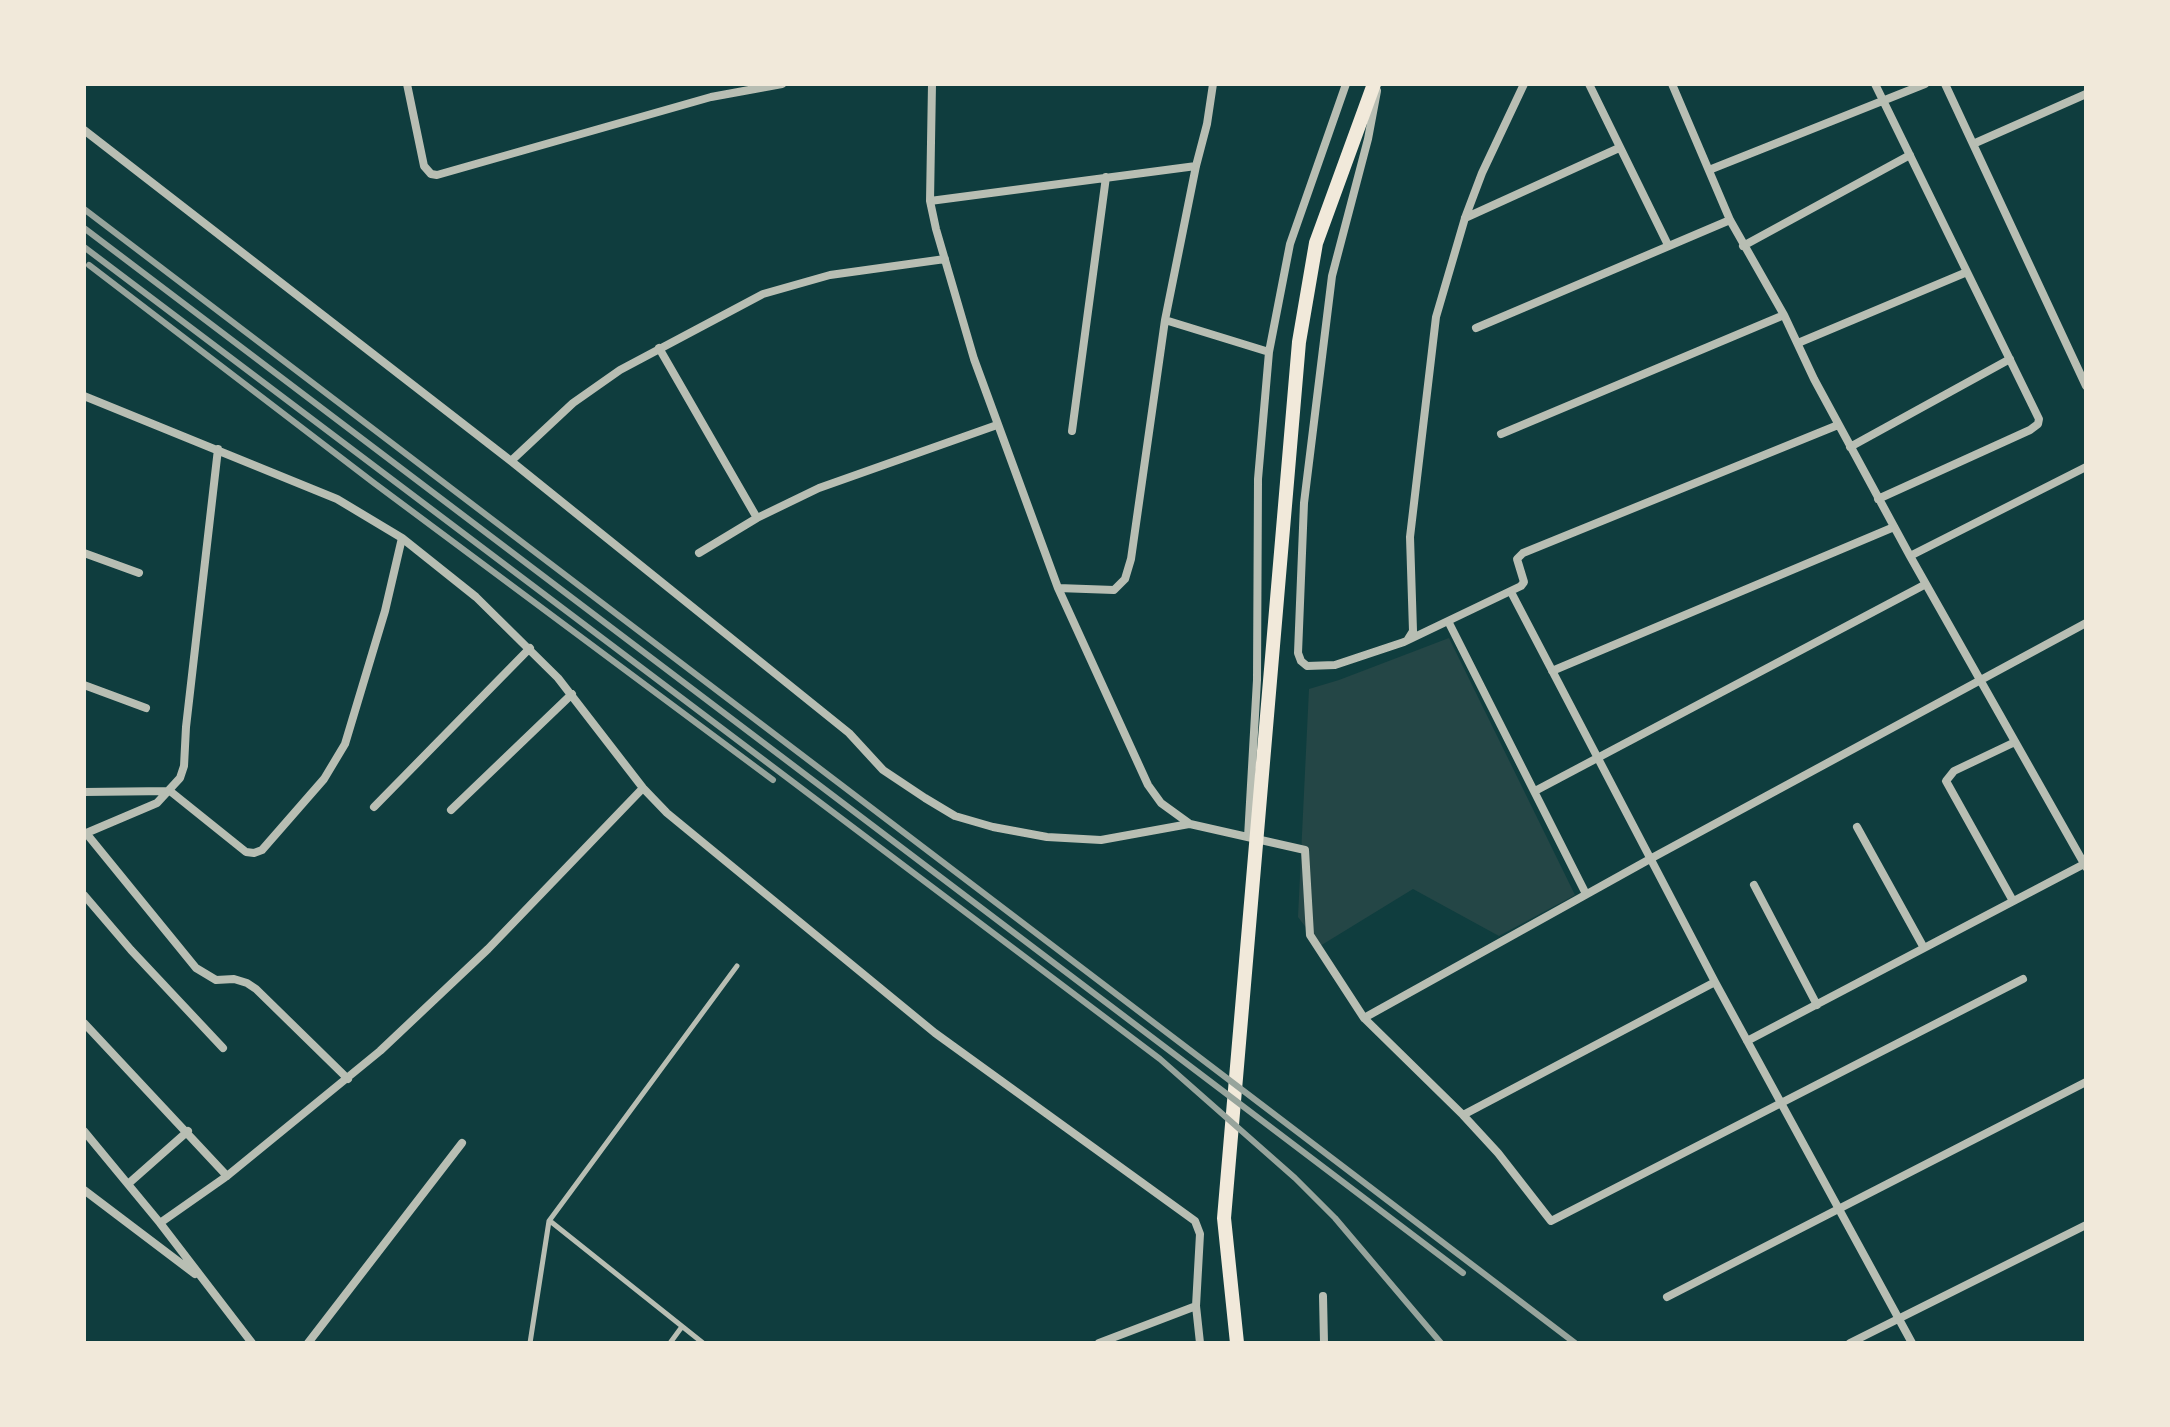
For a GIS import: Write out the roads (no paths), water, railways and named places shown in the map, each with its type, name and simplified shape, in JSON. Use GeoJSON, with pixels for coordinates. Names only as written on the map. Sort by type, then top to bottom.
{"type":"FeatureCollection","features":[{"type":"Feature","properties":{"kind":"main road"},"geometry":{"type":"LineString","coordinates":[[1237,1343],[1224,1218],[1299,342],[1316,243],[1376,84]]}},
{"type":"Feature","properties":{"kind":"street"},"geometry":{"type":"LineString","coordinates":[[407,84],[424,166],[431,174],[437,175],[711,97],[782,84]]}},
{"type":"Feature","properties":{"kind":"street"},"geometry":{"type":"LineString","coordinates":[[932,84],[930,201],[974,359],[1058,588],[1148,785],[1161,803],[1190,824],[1305,850],[1310,935],[1364,1018],[1463,1115],[1498,1153],[1551,1221],[2023,979]]}},
{"type":"Feature","properties":{"kind":"street"},"geometry":{"type":"LineString","coordinates":[[1058,588],[1107,592],[1114,590],[1125,579],[1131,559],[1165,320],[1213,84]]}},
{"type":"Feature","properties":{"kind":"street"},"geometry":{"type":"LineString","coordinates":[[1248,837],[1257,680],[1258,479],[1269,352],[1290,244],[1346,84]]}},
{"type":"Feature","properties":{"kind":"street"},"geometry":{"type":"LineString","coordinates":[[1376,84],[1368,139],[1332,276],[1304,503],[1298,653],[1307,666],[1335,665],[1404,642],[1511,592],[1524,582],[1517,563],[1519,555],[1838,425]]}},
{"type":"Feature","properties":{"kind":"street"},"geometry":{"type":"LineString","coordinates":[[1404,642],[1413,631],[1410,537],[1436,317],[1465,218],[1482,173],[1524,84]]}},
{"type":"Feature","properties":{"kind":"street"},"geometry":{"type":"LineString","coordinates":[[1589,84],[1668,245]]}},
{"type":"Feature","properties":{"kind":"street"},"geometry":{"type":"LineString","coordinates":[[1672,84],[1743,246],[1784,315],[1878,499],[2085,865],[1747,1041]]}},
{"type":"Feature","properties":{"kind":"street"},"geometry":{"type":"LineString","coordinates":[[1875,84],[2039,419],[2038,424],[1878,499]]}},
{"type":"Feature","properties":{"kind":"street"},"geometry":{"type":"LineString","coordinates":[[1709,170],[1925,84]]}},
{"type":"Feature","properties":{"kind":"street"},"geometry":{"type":"LineString","coordinates":[[1945,84],[2086,386]]}},
{"type":"Feature","properties":{"kind":"street"},"geometry":{"type":"LineString","coordinates":[[1973,144],[2086,94]]}},
{"type":"Feature","properties":{"kind":"street"},"geometry":{"type":"LineString","coordinates":[[84,130],[511,461],[849,733],[883,770],[955,816],[993,827],[1084,840],[1116,839],[1190,824]]}},
{"type":"Feature","properties":{"kind":"street"},"geometry":{"type":"LineString","coordinates":[[1465,218],[1619,148]]}},
{"type":"Feature","properties":{"kind":"street"},"geometry":{"type":"LineString","coordinates":[[1743,246],[1910,155]]}},
{"type":"Feature","properties":{"kind":"street"},"geometry":{"type":"LineString","coordinates":[[930,201],[1196,166]]}},
{"type":"Feature","properties":{"kind":"street"},"geometry":{"type":"LineString","coordinates":[[1072,431],[1106,177]]}},
{"type":"Feature","properties":{"kind":"street"},"geometry":{"type":"LineString","coordinates":[[1476,328],[1730,220]]}},
{"type":"Feature","properties":{"kind":"street"},"geometry":{"type":"LineString","coordinates":[[511,461],[573,403],[620,370],[744,303],[791,285],[830,275],[945,259]]}},
{"type":"Feature","properties":{"kind":"street"},"geometry":{"type":"LineString","coordinates":[[1798,343],[1967,272]]}},
{"type":"Feature","properties":{"kind":"street"},"geometry":{"type":"LineString","coordinates":[[1501,434],[1784,315]]}},
{"type":"Feature","properties":{"kind":"street"},"geometry":{"type":"LineString","coordinates":[[1165,320],[1269,352]]}},
{"type":"Feature","properties":{"kind":"street"},"geometry":{"type":"LineString","coordinates":[[659,348],[757,518]]}},
{"type":"Feature","properties":{"kind":"street"},"geometry":{"type":"LineString","coordinates":[[1850,447],[2010,359]]}},
{"type":"Feature","properties":{"kind":"street"},"geometry":{"type":"LineString","coordinates":[[84,396],[337,499],[402,538],[476,597],[530,648],[572,694],[643,788],[667,813],[923,1023],[1195,1221],[1200,1234],[1196,1306],[1200,1343]]}},
{"type":"Feature","properties":{"kind":"street"},"geometry":{"type":"LineString","coordinates":[[699,553],[757,518],[850,475],[997,425]]}},
{"type":"Feature","properties":{"kind":"street"},"geometry":{"type":"LineString","coordinates":[[218,449],[184,766],[180,778],[157,803],[85,833],[196,968],[216,980],[234,979],[256,989],[348,1079]]}},
{"type":"Feature","properties":{"kind":"street"},"geometry":{"type":"LineString","coordinates":[[1910,556],[2086,467]]}},
{"type":"Feature","properties":{"kind":"street"},"geometry":{"type":"LineString","coordinates":[[1552,671],[1894,527]]}},
{"type":"Feature","properties":{"kind":"street"},"geometry":{"type":"LineString","coordinates":[[84,792],[170,791],[246,852],[262,850],[324,779],[345,744],[385,611],[402,538]]}},
{"type":"Feature","properties":{"kind":"street"},"geometry":{"type":"LineString","coordinates":[[84,553],[139,573]]}},
{"type":"Feature","properties":{"kind":"street"},"geometry":{"type":"LineString","coordinates":[[1535,791],[1926,584]]}},
{"type":"Feature","properties":{"kind":"street"},"geometry":{"type":"LineString","coordinates":[[1511,592],[1715,982],[1912,1343]]}},
{"type":"Feature","properties":{"kind":"street"},"geometry":{"type":"LineString","coordinates":[[1448,621],[1586,894]]}},
{"type":"Feature","properties":{"kind":"street"},"geometry":{"type":"LineString","coordinates":[[1364,1018],[2086,623]]}},
{"type":"Feature","properties":{"kind":"street"},"geometry":{"type":"LineString","coordinates":[[374,807],[530,648]]}},
{"type":"Feature","properties":{"kind":"street"},"geometry":{"type":"LineString","coordinates":[[84,685],[146,708]]}},
{"type":"Feature","properties":{"kind":"street"},"geometry":{"type":"LineString","coordinates":[[451,810],[572,694]]}},
{"type":"Feature","properties":{"kind":"street"},"geometry":{"type":"LineString","coordinates":[[2013,901],[1946,781],[1954,771],[2015,742]]}},
{"type":"Feature","properties":{"kind":"street"},"geometry":{"type":"LineString","coordinates":[[160,1223],[227,1176],[348,1079],[488,949],[643,788]]}},
{"type":"Feature","properties":{"kind":"street"},"geometry":{"type":"LineString","coordinates":[[1857,827],[1924,948]]}},
{"type":"Feature","properties":{"kind":"street"},"geometry":{"type":"LineString","coordinates":[[1754,885],[1817,1005]]}},
{"type":"Feature","properties":{"kind":"street"},"geometry":{"type":"LineString","coordinates":[[84,895],[223,1048]]}},
{"type":"Feature","properties":{"kind":"street"},"geometry":{"type":"LineString","coordinates":[[1463,1115],[1715,982]]}},
{"type":"Feature","properties":{"kind":"street"},"geometry":{"type":"LineString","coordinates":[[84,1023],[227,1176]]}},
{"type":"Feature","properties":{"kind":"street"},"geometry":{"type":"LineString","coordinates":[[1667,1297],[2086,1082]]}},
{"type":"Feature","properties":{"kind":"street"},"geometry":{"type":"LineString","coordinates":[[84,1131],[160,1223],[248,1342]]}},
{"type":"Feature","properties":{"kind":"street"},"geometry":{"type":"LineString","coordinates":[[128,1184],[188,1131]]}},
{"type":"Feature","properties":{"kind":"street"},"geometry":{"type":"LineString","coordinates":[[308,1343],[462,1143]]}},
{"type":"Feature","properties":{"kind":"street"},"geometry":{"type":"LineString","coordinates":[[84,1190],[205,1282]]}},
{"type":"Feature","properties":{"kind":"street"},"geometry":{"type":"LineString","coordinates":[[1850,1343],[2086,1225]]}},
{"type":"Feature","properties":{"kind":"street"},"geometry":{"type":"LineString","coordinates":[[1323,1296],[1324,1343]]}},
{"type":"Feature","properties":{"kind":"street"},"geometry":{"type":"LineString","coordinates":[[1099,1343],[1196,1306]]}},
{"type":"Feature","properties":{"kind":"lane"},"geometry":{"type":"LineString","coordinates":[[530,1343],[549,1221],[737,966]]}},
{"type":"Feature","properties":{"kind":"lane"},"geometry":{"type":"LineString","coordinates":[[549,1221],[703,1343]]}},
{"type":"Feature","properties":{"kind":"lane"},"geometry":{"type":"LineString","coordinates":[[670,1343],[681,1327]]}},
{"type":"Feature","properties":{"kind":"railway"},"geometry":{"type":"LineString","coordinates":[[84,209],[1575,1343]]}},
{"type":"Feature","properties":{"kind":"railway"},"geometry":{"type":"LineString","coordinates":[[84,228],[1463,1273]]}},
{"type":"Feature","properties":{"kind":"railway"},"geometry":{"type":"LineString","coordinates":[[84,247],[1160,1059],[1295,1178],[1335,1218],[1441,1343]]}},
{"type":"Feature","properties":{"kind":"railway"},"geometry":{"type":"LineString","coordinates":[[89,265],[374,483],[773,780]]}}]}
